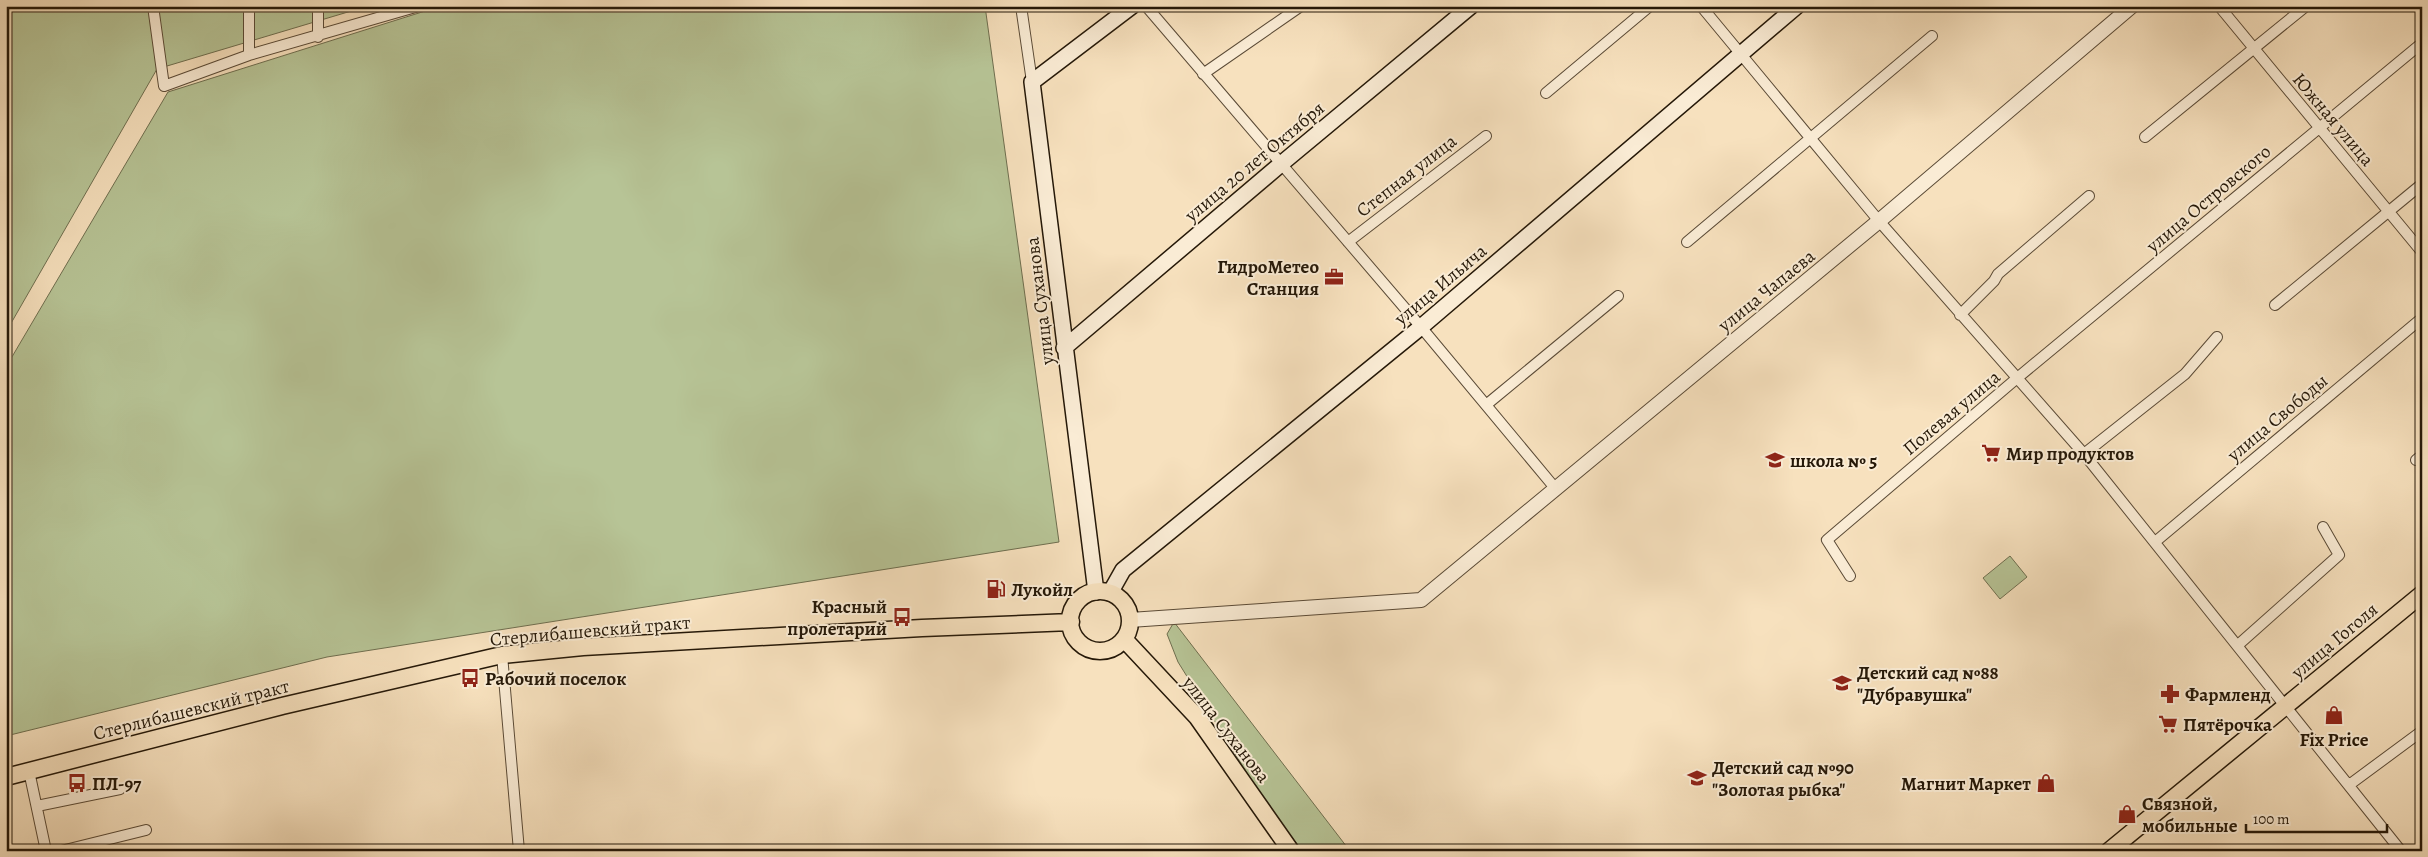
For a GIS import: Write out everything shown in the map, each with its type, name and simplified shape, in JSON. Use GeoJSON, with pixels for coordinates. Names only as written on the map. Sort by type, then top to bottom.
{"type":"FeatureCollection","features":[{"type":"Feature","properties":{"kind":"main road"},"geometry":{"type":"LineString","coordinates":[[1032,82],[1132,6]]}},
{"type":"Feature","properties":{"kind":"main road","name":"улица 20 лет Октября"},"geometry":{"type":"LineString","coordinates":[[1064,348],[1471,6]]}},
{"type":"Feature","properties":{"kind":"main road","name":"улица Ильича"},"geometry":{"type":"LineString","coordinates":[[1103,592],[1123,570],[1421,327],[1798,6]]}},
{"type":"Feature","properties":{"kind":"main road","name":"улица Суханова"},"geometry":{"type":"LineString","coordinates":[[1032,82],[1064,348],[1103,592]]}},
{"type":"Feature","properties":{"kind":"main road"},"geometry":{"type":"LineString","coordinates":[[1103,592],[1124,602],[1130,620],[1124,639],[1108,650],[1088,648],[1074,635],[1071,622],[1074,607],[1080,599],[1103,592]]}},
{"type":"Feature","properties":{"kind":"main road","name":"улица Гоголя"},"geometry":{"type":"LineString","coordinates":[[2108,851],[2422,594]]}},
{"type":"Feature","properties":{"kind":"main road","name":"Стерлибашевский тракт"},"geometry":{"type":"LineString","coordinates":[[6,776],[282,706],[502,655],[602,646],[922,628],[1071,622]]}},
{"type":"Feature","properties":{"kind":"main road","name":"улица Суханова"},"geometry":{"type":"LineString","coordinates":[[1124,639],[1197,716],[1291,851]]}},
{"type":"Feature","properties":{"kind":"street"},"geometry":{"type":"LineString","coordinates":[[153,6],[164,86],[249,55],[318,37],[393,10],[419,6]]}},
{"type":"Feature","properties":{"kind":"street"},"geometry":{"type":"LineString","coordinates":[[248,6],[249,55]]}},
{"type":"Feature","properties":{"kind":"street"},"geometry":{"type":"LineString","coordinates":[[318,6],[318,37]]}},
{"type":"Feature","properties":{"kind":"street","name":"улица Суханова"},"geometry":{"type":"LineString","coordinates":[[1021,6],[1032,82]]}},
{"type":"Feature","properties":{"kind":"street","name":"Степная улица"},"geometry":{"type":"LineString","coordinates":[[1146,6],[1421,327],[1555,488]]}},
{"type":"Feature","properties":{"kind":"street"},"geometry":{"type":"LineString","coordinates":[[1203,74],[1301,6]]}},
{"type":"Feature","properties":{"kind":"street"},"geometry":{"type":"LineString","coordinates":[[1546,93],[1650,6]]}},
{"type":"Feature","properties":{"kind":"street","name":"Полевая улица"},"geometry":{"type":"LineString","coordinates":[[1701,6],[1878,221],[2084,454],[2402,851]]}},
{"type":"Feature","properties":{"kind":"street","name":"улица Чапаева"},"geometry":{"type":"LineString","coordinates":[[1130,620],[1421,600],[1878,221],[2132,6]]}},
{"type":"Feature","properties":{"kind":"street","name":"Южная улица"},"geometry":{"type":"LineString","coordinates":[[2218,6],[2422,252]]}},
{"type":"Feature","properties":{"kind":"street"},"geometry":{"type":"LineString","coordinates":[[2145,137],[2306,6]]}},
{"type":"Feature","properties":{"kind":"street"},"geometry":{"type":"LineString","coordinates":[[1687,242],[1932,36]]}},
{"type":"Feature","properties":{"kind":"street","name":"улица Островского"},"geometry":{"type":"LineString","coordinates":[[2016,379],[2422,43]]}},
{"type":"Feature","properties":{"kind":"street","name":"Степная улица"},"geometry":{"type":"LineString","coordinates":[[1348,242],[1486,136]]}},
{"type":"Feature","properties":{"kind":"street"},"geometry":{"type":"LineString","coordinates":[[2275,305],[2422,184]]}},
{"type":"Feature","properties":{"kind":"street"},"geometry":{"type":"LineString","coordinates":[[1960,315],[1994,281],[1998,274],[2089,196]]}},
{"type":"Feature","properties":{"kind":"street"},"geometry":{"type":"LineString","coordinates":[[1486,405],[1618,296]]}},
{"type":"Feature","properties":{"kind":"street","name":"улица Свободы"},"geometry":{"type":"LineString","coordinates":[[2155,542],[2422,318]]}},
{"type":"Feature","properties":{"kind":"street"},"geometry":{"type":"LineString","coordinates":[[2084,454],[2185,374],[2201,353],[2217,337]]}},
{"type":"Feature","properties":{"kind":"street","name":"Полевая улица"},"geometry":{"type":"LineString","coordinates":[[1850,576],[1826,540],[2016,379]]}},
{"type":"Feature","properties":{"kind":"street"},"geometry":{"type":"LineString","coordinates":[[2238,645],[2339,555],[2323,527]]}},
{"type":"Feature","properties":{"kind":"street"},"geometry":{"type":"LineString","coordinates":[[502,655],[519,851]]}},
{"type":"Feature","properties":{"kind":"street"},"geometry":{"type":"LineString","coordinates":[[2349,785],[2422,731]]}},
{"type":"Feature","properties":{"kind":"street"},"geometry":{"type":"LineString","coordinates":[[29,771],[46,851]]}},
{"type":"Feature","properties":{"kind":"street"},"geometry":{"type":"LineString","coordinates":[[37,806],[120,789]]}},
{"type":"Feature","properties":{"kind":"street"},"geometry":{"type":"LineString","coordinates":[[61,851],[146,830]]}},
{"type":"Feature","properties":{"kind":"green space"},"geometry":{"type":"Polygon","coordinates":[[[6,6],[368,6],[157,69],[6,332],[6,6]]]}},
{"type":"Feature","properties":{"kind":"green space"},"geometry":{"type":"Polygon","coordinates":[[[441,6],[985,6],[1059,542],[327,657],[6,736],[6,367],[168,92],[441,6]]]}},
{"type":"Feature","properties":{"kind":"green space"},"geometry":{"type":"Polygon","coordinates":[[[2010,556],[2027,577],[2000,599],[1983,578],[2010,556]]]}},
{"type":"Feature","properties":{"kind":"green space"},"geometry":{"type":"Polygon","coordinates":[[[1174,622],[1350,851],[1302,851],[1260,794],[1178,662],[1167,634],[1174,622]]]}},
{"type":"Feature","properties":{"kind":"place","name":"ГидроМетео Станция"},"geometry":{"type":"Point","coordinates":[1334,277]}},
{"type":"Feature","properties":{"kind":"place","name":"Мир продуктов"},"geometry":{"type":"Point","coordinates":[1991,453]}},
{"type":"Feature","properties":{"kind":"place","name":"школа № 5"},"geometry":{"type":"Point","coordinates":[1775,460]}},
{"type":"Feature","properties":{"kind":"place","name":"Лукойл"},"geometry":{"type":"Point","coordinates":[996,589]}},
{"type":"Feature","properties":{"kind":"place","name":"Красный пролетарий"},"geometry":{"type":"Point","coordinates":[902,617]}},
{"type":"Feature","properties":{"kind":"place","name":"Рабочий поселок"},"geometry":{"type":"Point","coordinates":[470,678]}},
{"type":"Feature","properties":{"kind":"place","name":"Детский сад №88 \"Дубравушка\""},"geometry":{"type":"Point","coordinates":[1842,683]}},
{"type":"Feature","properties":{"kind":"place","name":"Фармленд"},"geometry":{"type":"Point","coordinates":[2170,694]}},
{"type":"Feature","properties":{"kind":"place","name":"Fix Price"},"geometry":{"type":"Point","coordinates":[2334,715]}},
{"type":"Feature","properties":{"kind":"place","name":"Пятёрочка"},"geometry":{"type":"Point","coordinates":[2168,724]}},
{"type":"Feature","properties":{"kind":"place","name":"Детский сад №90 \"Золотая рыбка\""},"geometry":{"type":"Point","coordinates":[1697,778]}},
{"type":"Feature","properties":{"kind":"place","name":"ПЛ-97"},"geometry":{"type":"Point","coordinates":[77,783]}},
{"type":"Feature","properties":{"kind":"place","name":"Магнит Маркет"},"geometry":{"type":"Point","coordinates":[2046,783]}},
{"type":"Feature","properties":{"kind":"place","name":"Связной, мобильные"},"geometry":{"type":"Point","coordinates":[2127,814]}}]}
